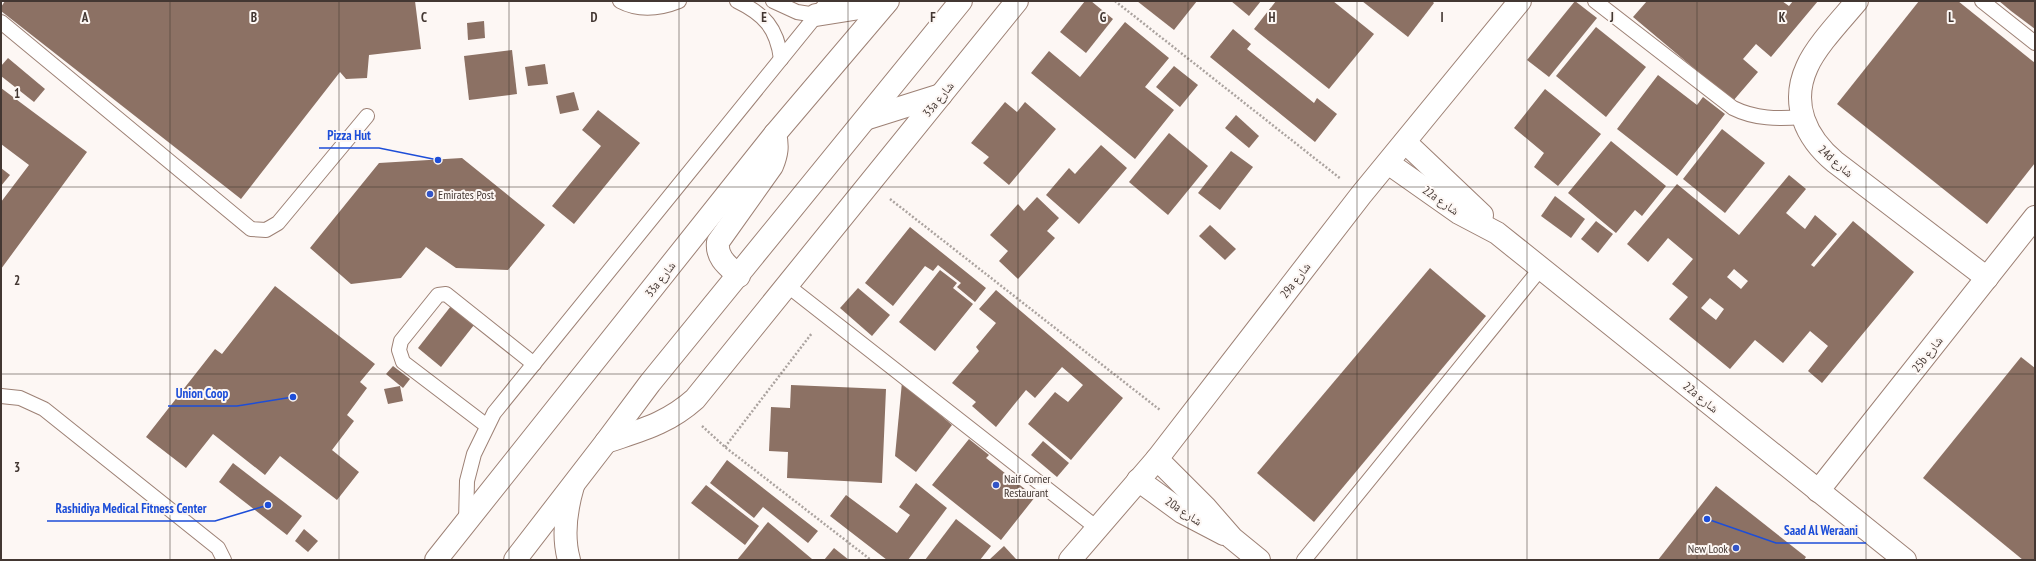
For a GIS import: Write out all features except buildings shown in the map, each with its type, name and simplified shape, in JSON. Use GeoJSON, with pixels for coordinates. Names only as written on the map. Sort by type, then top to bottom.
{"type":"FeatureCollection","features":[{"type":"Feature","properties":{"kind":"street"},"geometry":{"type":"LineString","coordinates":[[515,560],[573,486],[650,383],[868,118],[961,1]]}},
{"type":"Feature","properties":{"kind":"street","name":"33a شارع"},"geometry":{"type":"LineString","coordinates":[[606,442],[661,424],[684,409],[707,387],[1017,1]]}},
{"type":"Feature","properties":{"kind":"street","name":"29a شارع"},"geometry":{"type":"LineString","coordinates":[[1070,560],[1157,458],[1361,195],[1388,164],[1520,1]]}},
{"type":"Feature","properties":{"kind":"street","name":"24d شارع"},"geometry":{"type":"LineString","coordinates":[[1857,1],[1821,46],[1807,67],[1800,91],[1803,117],[1810,134],[1821,150],[1987,278]]}},
{"type":"Feature","properties":{"kind":"street"},"geometry":{"type":"LineString","coordinates":[[822,8],[887,3]]}},
{"type":"Feature","properties":{"kind":"street","name":"33a شارع"},"geometry":{"type":"LineString","coordinates":[[436,560],[775,134],[887,3]]}},
{"type":"Feature","properties":{"kind":"street"},"geometry":{"type":"LineString","coordinates":[[868,118],[941,94]]}},
{"type":"Feature","properties":{"kind":"street"},"geometry":{"type":"LineString","coordinates":[[739,276],[720,258],[717,250],[718,242],[772,166],[778,145],[775,134]]}},
{"type":"Feature","properties":{"kind":"street","name":"22a شارع"},"geometry":{"type":"LineString","coordinates":[[1405,142],[1478,211],[1497,233],[1905,560]]}},
{"type":"Feature","properties":{"kind":"street","name":"22a شارع"},"geometry":{"type":"LineString","coordinates":[[1388,164],[1459,213],[1497,233]]}},
{"type":"Feature","properties":{"kind":"street","name":"25b شارع"},"geometry":{"type":"LineString","coordinates":[[1818,491],[2035,217]]}},
{"type":"Feature","properties":{"kind":"street","name":"20a شارع"},"geometry":{"type":"LineString","coordinates":[[1157,458],[1200,502],[1232,538],[1259,560]]}},
{"type":"Feature","properties":{"kind":"street","name":"20a شارع"},"geometry":{"type":"LineString","coordinates":[[1138,480],[1189,516],[1232,538]]}},
{"type":"Feature","properties":{"kind":"street"},"geometry":{"type":"LineString","coordinates":[[569,560],[565,529],[567,507],[573,486]]}},
{"type":"Feature","properties":{"kind":"lane"},"geometry":{"type":"LineString","coordinates":[[620,1],[643,8],[666,6],[677,1]]}},
{"type":"Feature","properties":{"kind":"lane"},"geometry":{"type":"LineString","coordinates":[[737,1],[751,8],[770,26],[779,47],[780,59]]}},
{"type":"Feature","properties":{"kind":"lane"},"geometry":{"type":"LineString","coordinates":[[773,1],[797,12],[822,8]]}},
{"type":"Feature","properties":{"kind":"lane"},"geometry":{"type":"LineString","coordinates":[[1595,1],[1733,108],[1747,115],[1764,118],[1784,119],[1803,117]]}},
{"type":"Feature","properties":{"kind":"lane"},"geometry":{"type":"LineString","coordinates":[[1982,1],[2035,43]]}},
{"type":"Feature","properties":{"kind":"lane"},"geometry":{"type":"LineString","coordinates":[[466,522],[466,481],[474,454],[494,413],[822,8]]}},
{"type":"Feature","properties":{"kind":"lane"},"geometry":{"type":"LineString","coordinates":[[1,22],[251,229],[266,230],[278,223],[367,116]]}},
{"type":"Feature","properties":{"kind":"lane"},"geometry":{"type":"LineString","coordinates":[[1304,560],[1541,268]]}},
{"type":"Feature","properties":{"kind":"lane"},"geometry":{"type":"LineString","coordinates":[[788,286],[1098,528]]}},
{"type":"Feature","properties":{"kind":"lane"},"geometry":{"type":"LineString","coordinates":[[487,426],[403,362],[399,350],[401,341],[438,295],[446,294],[534,364]]}},
{"type":"Feature","properties":{"kind":"lane"},"geometry":{"type":"LineString","coordinates":[[1,396],[20,398],[44,410],[218,548],[224,560]]}},
{"type":"Feature","properties":{"kind":"path"},"geometry":{"type":"LineString","coordinates":[[1115,1],[1361,195]]}},
{"type":"Feature","properties":{"kind":"path"},"geometry":{"type":"LineString","coordinates":[[869,184],[1181,426]]}},
{"type":"Feature","properties":{"kind":"path"},"geometry":{"type":"LineString","coordinates":[[725,447],[826,316]]}},
{"type":"Feature","properties":{"kind":"path"},"geometry":{"type":"LineString","coordinates":[[684,409],[725,447],[871,560]]}},
{"type":"Feature","properties":{"kind":"place","name":"Pizza Hut"},"geometry":{"type":"Point","coordinates":[438,160]}},
{"type":"Feature","properties":{"kind":"place","name":"Emirates Post"},"geometry":{"type":"Point","coordinates":[430,194]}},
{"type":"Feature","properties":{"kind":"place","name":"Union Coop"},"geometry":{"type":"Point","coordinates":[293,397]}},
{"type":"Feature","properties":{"kind":"place","name":"Naif Corner Restaurant"},"geometry":{"type":"Point","coordinates":[996,485]}},
{"type":"Feature","properties":{"kind":"place","name":"Rashidiya Medical Fitness Center"},"geometry":{"type":"Point","coordinates":[268,505]}},
{"type":"Feature","properties":{"kind":"place","name":"Saad Al Weraani"},"geometry":{"type":"Point","coordinates":[1707,519]}},
{"type":"Feature","properties":{"kind":"place","name":"New Look"},"geometry":{"type":"Point","coordinates":[1736,548]}}]}
